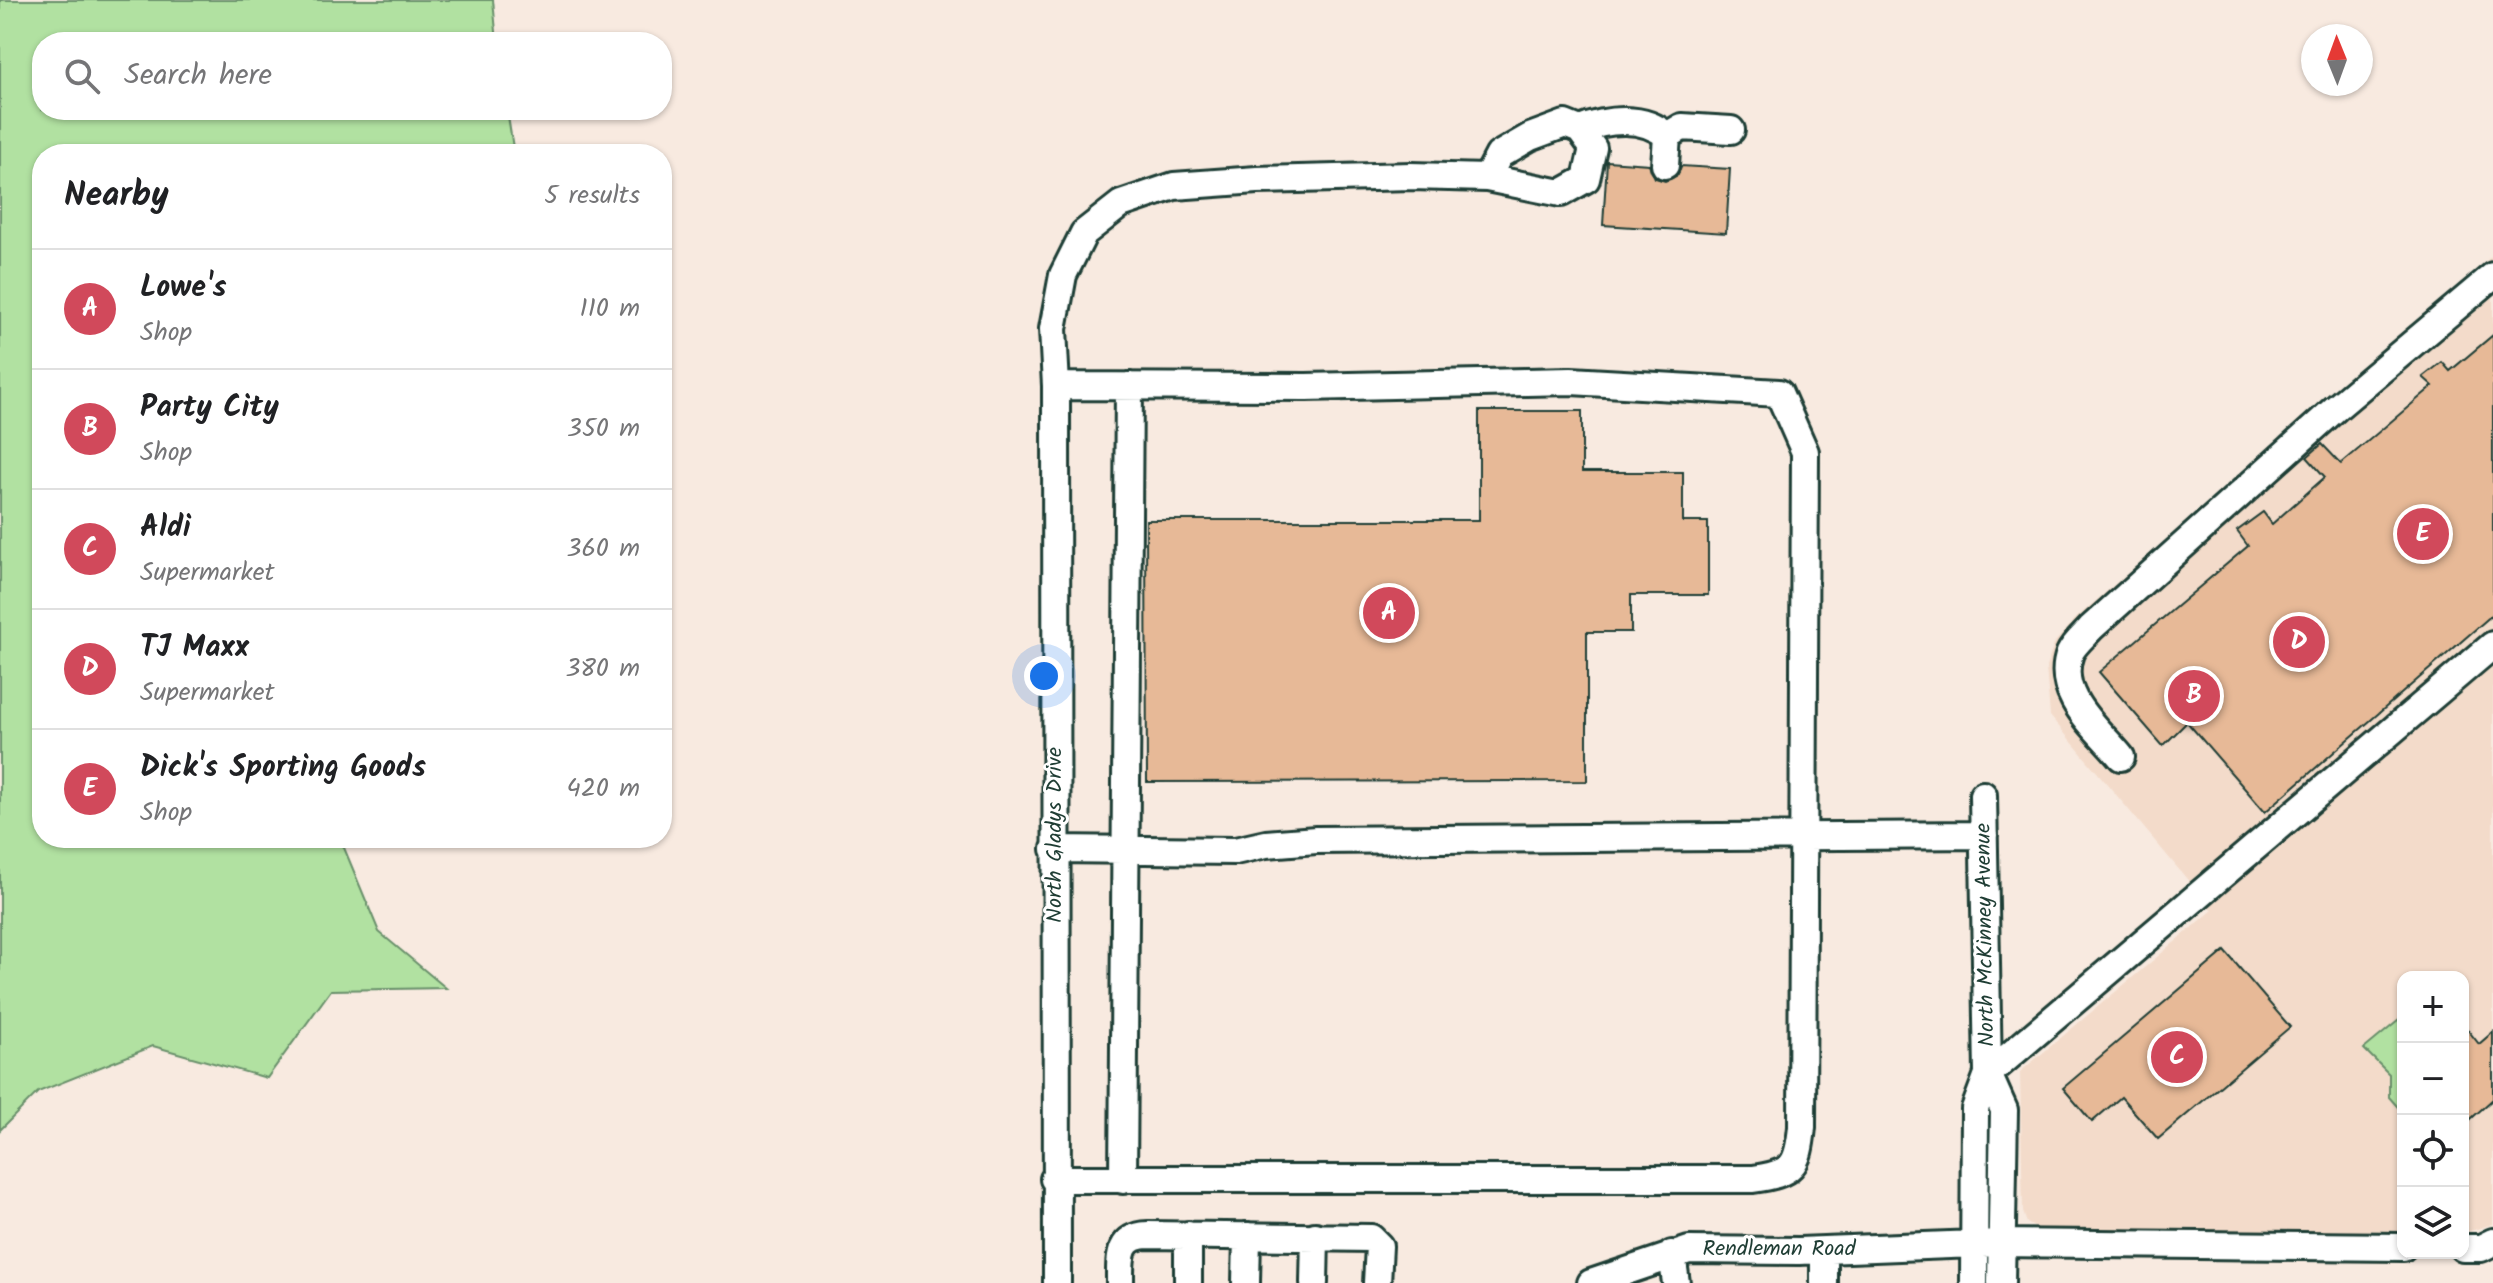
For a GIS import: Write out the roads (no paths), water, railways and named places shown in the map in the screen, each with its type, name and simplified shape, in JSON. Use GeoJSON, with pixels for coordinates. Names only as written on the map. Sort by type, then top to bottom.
{"type":"FeatureCollection","features":[{"type":"Feature","properties":{"kind":"street"},"geometry":{"type":"LineString","coordinates":[[1487,178],[1499,155],[1530,137],[1565,124],[1580,130],[1600,122],[1628,121],[1657,127],[1667,136]]}},
{"type":"Feature","properties":{"kind":"street"},"geometry":{"type":"LineString","coordinates":[[1667,136],[1682,127],[1731,130]]}},
{"type":"Feature","properties":{"kind":"street","name":"North Gladys Drive"},"geometry":{"type":"LineString","coordinates":[[1057,1283],[1054,1179],[1056,386],[1053,329],[1063,275],[1084,233],[1121,204],[1174,186],[1257,180],[1411,176],[1487,178],[1561,193],[1586,179],[1593,148],[1580,130]]}},
{"type":"Feature","properties":{"kind":"street"},"geometry":{"type":"LineString","coordinates":[[1665,165],[1667,136]]}},
{"type":"Feature","properties":{"kind":"street"},"geometry":{"type":"LineString","coordinates":[[2121,757],[2075,703],[2067,686],[2071,652],[2091,628],[2336,408],[2493,276]]}},
{"type":"Feature","properties":{"kind":"street"},"geometry":{"type":"LineString","coordinates":[[1054,1179],[1753,1179],[1786,1172],[1795,1164],[1802,1127],[1805,452],[1779,393],[1571,381],[1056,386]]}},
{"type":"Feature","properties":{"kind":"street"},"geometry":{"type":"LineString","coordinates":[[1123,1180],[1129,386]]}},
{"type":"Feature","properties":{"kind":"street"},"geometry":{"type":"LineString","coordinates":[[1988,1074],[2493,645]]}},
{"type":"Feature","properties":{"kind":"street","name":"North McKinney Avenue"},"geometry":{"type":"LineString","coordinates":[[1974,1283],[1975,1109],[1988,1074],[1983,795]]}},
{"type":"Feature","properties":{"kind":"street"},"geometry":{"type":"LineString","coordinates":[[1055,849],[1235,851],[1266,844],[1316,840],[1801,839],[1984,835]]}},
{"type":"Feature","properties":{"kind":"street","name":"North McKinney Avenue"},"geometry":{"type":"LineString","coordinates":[[1988,1074],[2004,1110],[2001,1283]]}},
{"type":"Feature","properties":{"kind":"street"},"geometry":{"type":"LineString","coordinates":[[1188,1235],[1188,1283]]}},
{"type":"Feature","properties":{"kind":"street"},"geometry":{"type":"LineString","coordinates":[[1120,1283],[1120,1253],[1125,1242],[1135,1236],[1188,1235],[1371,1238],[1379,1246],[1377,1283]]}},
{"type":"Feature","properties":{"kind":"street"},"geometry":{"type":"LineString","coordinates":[[1246,1283],[1247,1236]]}},
{"type":"Feature","properties":{"kind":"street"},"geometry":{"type":"LineString","coordinates":[[1314,1283],[1315,1236]]}},
{"type":"Feature","properties":{"kind":"street"},"geometry":{"type":"LineString","coordinates":[[2469,1248],[2481,1248],[2493,1242]]}},
{"type":"Feature","properties":{"kind":"street","name":"Rendleman Road"},"geometry":{"type":"LineString","coordinates":[[1591,1283],[1689,1250],[1824,1250],[2000,1243],[2397,1247]]}},
{"type":"Feature","properties":{"kind":"street"},"geometry":{"type":"LineString","coordinates":[[1824,1250],[1824,1283]]}},
{"type":"Feature","properties":{"kind":"street"},"geometry":{"type":"LineString","coordinates":[[1672,1254],[1676,1283]]}},
{"type":"Feature","properties":{"kind":"place","name":"Dick's Sporting Goods"},"geometry":{"type":"Point","coordinates":[2423,534]}},
{"type":"Feature","properties":{"kind":"place","name":"Lowe's"},"geometry":{"type":"Point","coordinates":[1389,613]}},
{"type":"Feature","properties":{"kind":"place","name":"TJ Maxx"},"geometry":{"type":"Point","coordinates":[2299,642]}},
{"type":"Feature","properties":{"kind":"place","name":"Party City"},"geometry":{"type":"Point","coordinates":[2194,696]}},
{"type":"Feature","properties":{"kind":"place","name":"Aldi"},"geometry":{"type":"Point","coordinates":[2177,1057]}}]}
